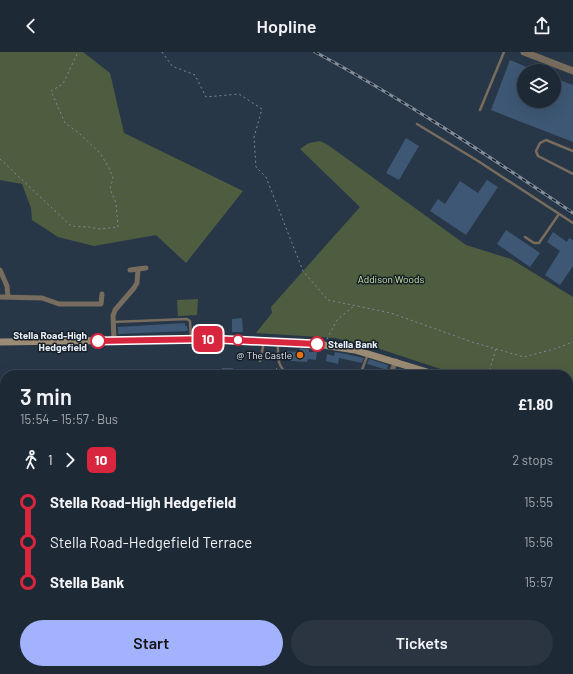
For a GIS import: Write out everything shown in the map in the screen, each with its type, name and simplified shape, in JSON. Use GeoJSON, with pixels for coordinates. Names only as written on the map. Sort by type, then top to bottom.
{"type":"FeatureCollection","features":[{"type":"Feature","properties":{"kind":"main road"},"geometry":{"type":"LineString","coordinates":[[0,342],[191,339],[264,341],[324,345],[355,350],[396,361],[421,370]]}},
{"type":"Feature","properties":{"kind":"street"},"geometry":{"type":"LineString","coordinates":[[524,52],[573,71]]}},
{"type":"Feature","properties":{"kind":"street"},"geometry":{"type":"LineString","coordinates":[[130,270],[146,268]]}},
{"type":"Feature","properties":{"kind":"street"},"geometry":{"type":"LineString","coordinates":[[114,340],[113,322],[115,310],[118,304],[129,295],[137,282],[138,269]]}},
{"type":"Feature","properties":{"kind":"street"},"geometry":{"type":"LineString","coordinates":[[0,270],[7,286],[8,297]]}},
{"type":"Feature","properties":{"kind":"street"},"geometry":{"type":"LineString","coordinates":[[0,297],[42,298],[59,304],[101,304],[102,294]]}},
{"type":"Feature","properties":{"kind":"street"},"geometry":{"type":"LineString","coordinates":[[392,370],[396,361]]}},
{"type":"Feature","properties":{"kind":"lane"},"geometry":{"type":"LineString","coordinates":[[480,110],[504,52]]}},
{"type":"Feature","properties":{"kind":"lane"},"geometry":{"type":"LineString","coordinates":[[417,124],[478,161],[573,224]]}},
{"type":"Feature","properties":{"kind":"lane"},"geometry":{"type":"LineString","coordinates":[[573,151],[546,140],[540,143],[536,151],[538,156],[573,174]]}},
{"type":"Feature","properties":{"kind":"lane"},"geometry":{"type":"LineString","coordinates":[[525,237],[534,243],[539,243],[560,214]]}},
{"type":"Feature","properties":{"kind":"lane"},"geometry":{"type":"LineString","coordinates":[[113,322],[188,319],[190,321],[191,339]]}},
{"type":"Feature","properties":{"kind":"lane"},"geometry":{"type":"LineString","coordinates":[[260,360],[264,341]]}},
{"type":"Feature","properties":{"kind":"lane"},"geometry":{"type":"LineString","coordinates":[[278,342],[278,360],[282,370]]}},
{"type":"Feature","properties":{"kind":"lane"},"geometry":{"type":"LineString","coordinates":[[362,370],[368,354]]}},
{"type":"Feature","properties":{"kind":"path"},"geometry":{"type":"LineString","coordinates":[[0,159],[71,226],[100,229],[118,227],[116,203],[110,189],[113,178],[109,168],[100,153],[79,133],[65,123],[51,91],[63,84],[78,52]]}},
{"type":"Feature","properties":{"kind":"path"},"geometry":{"type":"LineString","coordinates":[[162,52],[172,66],[195,75],[206,96],[239,94],[262,109],[254,137],[256,167],[266,177],[303,271],[328,300],[391,313],[472,342],[524,357],[554,350],[573,342]]}},
{"type":"Feature","properties":{"kind":"path"},"geometry":{"type":"LineString","coordinates":[[324,345],[337,320],[355,306]]}},
{"type":"Feature","properties":{"kind":"path"},"geometry":{"type":"LineString","coordinates":[[490,370],[496,349]]}},
{"type":"Feature","properties":{"kind":"green space"},"geometry":{"type":"Polygon","coordinates":[[[0,52],[83,52],[110,73],[124,133],[243,191],[186,263],[156,235],[94,246],[58,237],[32,220],[31,208],[22,184],[0,180],[0,52]]]}},
{"type":"Feature","properties":{"kind":"green space","name":"Addison Woods"},"geometry":{"type":"Polygon","coordinates":[[[320,141],[328,145],[466,245],[511,259],[573,297],[573,370],[444,370],[377,348],[335,338],[256,333],[272,313],[271,307],[360,207],[300,149],[309,143],[320,141]]]}},
{"type":"Feature","properties":{"kind":"green space"},"geometry":{"type":"Polygon","coordinates":[[[198,299],[197,315],[178,316],[177,300],[198,299]]]}},
{"type":"Feature","properties":{"kind":"building"},"geometry":{"type":"Polygon","coordinates":[[[510,60],[519,64],[517,64],[517,108],[561,108],[561,81],[573,85],[573,142],[491,110],[510,60]]]}},
{"type":"Feature","properties":{"kind":"building"},"geometry":{"type":"Polygon","coordinates":[[[406,138],[419,146],[399,180],[386,173],[406,138]]]}},
{"type":"Feature","properties":{"kind":"building"},"geometry":{"type":"Polygon","coordinates":[[[487,180],[498,187],[466,235],[430,211],[438,199],[445,204],[460,181],[478,193],[487,180]]]}},
{"type":"Feature","properties":{"kind":"building"},"geometry":{"type":"Polygon","coordinates":[[[506,230],[540,253],[530,267],[497,244],[506,230]]]}},
{"type":"Feature","properties":{"kind":"building"},"geometry":{"type":"Polygon","coordinates":[[[553,232],[567,242],[569,238],[573,240],[573,266],[560,285],[545,275],[560,251],[547,242],[553,232]]]}},
{"type":"Feature","properties":{"kind":"building"},"geometry":{"type":"Polygon","coordinates":[[[242,318],[243,332],[232,332],[232,319],[242,318]]]}},
{"type":"Feature","properties":{"kind":"building"},"geometry":{"type":"Polygon","coordinates":[[[185,323],[188,331],[118,334],[118,327],[185,323]]]}},
{"type":"Feature","properties":{"kind":"building","name":"@ The Castle"},"geometry":{"type":"Polygon","coordinates":[[[300,348],[309,349],[309,352],[317,352],[316,360],[308,359],[307,362],[291,361],[291,358],[283,358],[284,351],[299,352],[300,348]]]}},
{"type":"Feature","properties":{"kind":"building"},"geometry":{"type":"Polygon","coordinates":[[[335,352],[364,358],[362,363],[339,358],[338,364],[326,361],[327,354],[334,356],[335,352]]]}},
{"type":"Feature","properties":{"kind":"building"},"geometry":{"type":"Polygon","coordinates":[[[369,359],[388,365],[387,370],[367,364],[369,359]]]}},
{"type":"Feature","properties":{"kind":"building"},"geometry":{"type":"Polygon","coordinates":[[[222,368],[233,368],[233,370],[222,370],[222,368]]]}},
{"type":"Feature","properties":{"kind":"railway"},"geometry":{"type":"LineString","coordinates":[[315,52],[381,89],[446,129],[573,213]]}},
{"type":"Feature","properties":{"kind":"bus line","name":"10"},"geometry":{"type":"LineString","coordinates":[[98,341],[211,339],[317,344]]}},
{"type":"Feature","properties":{"kind":"place","name":"Stella Road-High Hedgefield"},"geometry":{"type":"Point","coordinates":[98,341]}},
{"type":"Feature","properties":{"kind":"place","name":"Stella Bank"},"geometry":{"type":"Point","coordinates":[317,344]}},
{"type":"Feature","properties":{"kind":"place","name":"@ The Castle"},"geometry":{"type":"Point","coordinates":[300,355]}}]}
